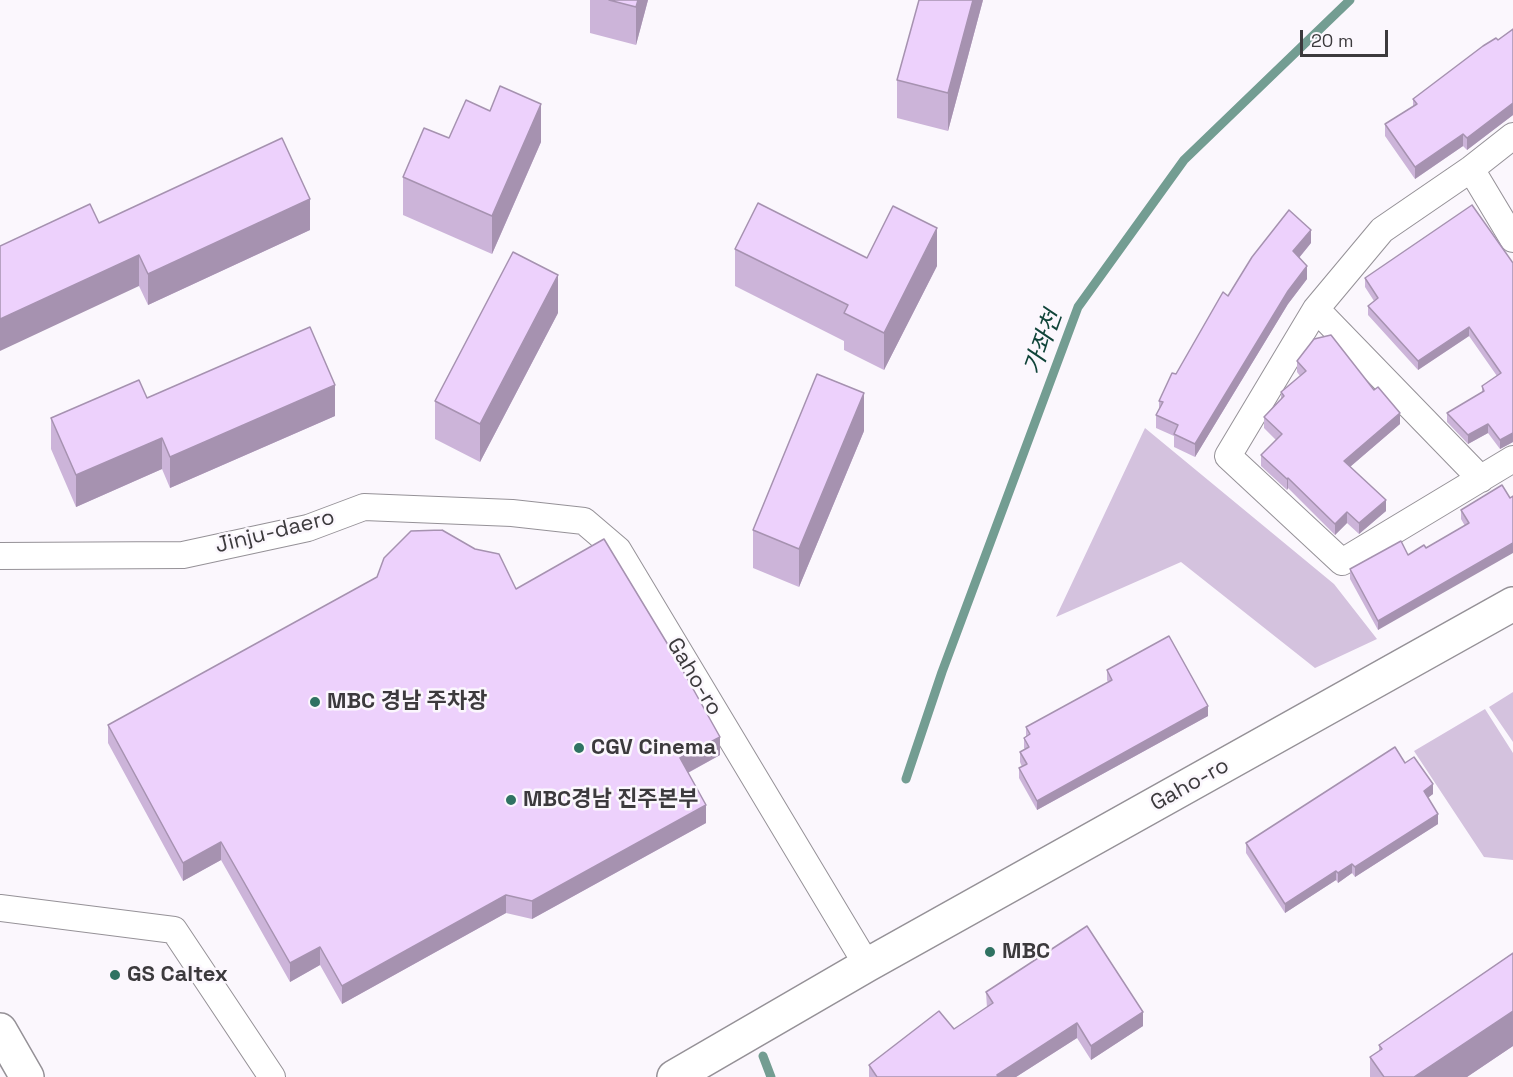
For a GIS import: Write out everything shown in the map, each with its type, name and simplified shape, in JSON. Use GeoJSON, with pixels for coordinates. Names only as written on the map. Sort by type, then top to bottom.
{"type":"FeatureCollection","features":[{"type":"Feature","properties":{"kind":"street"},"geometry":{"type":"LineString","coordinates":[[1513,136],[1472,169],[1383,231],[1316,309],[1228,456],[1342,562],[1513,459]]}},
{"type":"Feature","properties":{"kind":"street"},"geometry":{"type":"LineString","coordinates":[[1472,169],[1513,239]]}},
{"type":"Feature","properties":{"kind":"street"},"geometry":{"type":"LineString","coordinates":[[1316,309],[1481,478]]}},
{"type":"Feature","properties":{"kind":"street","name":"Jinju-daero"},"geometry":{"type":"LineString","coordinates":[[0,556],[183,555],[308,528],[364,507],[512,513],[584,521]]}},
{"type":"Feature","properties":{"kind":"street","name":"Gaho-ro"},"geometry":{"type":"LineString","coordinates":[[584,521],[618,550],[867,965]]}},
{"type":"Feature","properties":{"kind":"street","name":"Gaho-ro"},"geometry":{"type":"LineString","coordinates":[[674,1077],[867,965],[1513,604]]}},
{"type":"Feature","properties":{"kind":"street"},"geometry":{"type":"LineString","coordinates":[[0,908],[174,930],[272,1077]]}},
{"type":"Feature","properties":{"kind":"street"},"geometry":{"type":"LineString","coordinates":[[0,1030],[27,1077]]}},
{"type":"Feature","properties":{"kind":"shaded area"},"geometry":{"type":"Polygon","coordinates":[[[1145,428],[1334,584],[1377,639],[1315,668],[1181,562],[1056,617],[1145,428]]]}},
{"type":"Feature","properties":{"kind":"shaded area"},"geometry":{"type":"Polygon","coordinates":[[[1513,692],[1513,742],[1489,707],[1513,692]]]}},
{"type":"Feature","properties":{"kind":"shaded area"},"geometry":{"type":"Polygon","coordinates":[[[1485,709],[1513,753],[1513,860],[1484,857],[1414,751],[1485,709]]]}},
{"type":"Feature","properties":{"kind":"building"},"geometry":{"type":"Polygon","coordinates":[[[609,0],[638,0],[636,7],[609,0]]]}},
{"type":"Feature","properties":{"kind":"building"},"geometry":{"type":"Polygon","coordinates":[[[919,0],[973,0],[948,93],[897,80],[919,0]]]}},
{"type":"Feature","properties":{"kind":"building"},"geometry":{"type":"Polygon","coordinates":[[[1513,29],[1513,103],[1467,138],[1463,134],[1415,167],[1385,124],[1417,104],[1413,99],[1483,46],[1496,38],[1498,40],[1513,29]]]}},
{"type":"Feature","properties":{"kind":"building"},"geometry":{"type":"Polygon","coordinates":[[[500,86],[541,104],[492,216],[403,177],[424,128],[449,138],[466,100],[490,111],[500,86]]]}},
{"type":"Feature","properties":{"kind":"building"},"geometry":{"type":"Polygon","coordinates":[[[282,138],[310,199],[148,274],[139,255],[0,319],[0,246],[90,204],[99,223],[282,138]]]}},
{"type":"Feature","properties":{"kind":"building"},"geometry":{"type":"Polygon","coordinates":[[[758,203],[867,258],[893,206],[937,228],[884,333],[844,313],[848,305],[735,249],[758,203]]]}},
{"type":"Feature","properties":{"kind":"building"},"geometry":{"type":"Polygon","coordinates":[[[1472,205],[1513,263],[1513,433],[1500,440],[1488,424],[1468,435],[1447,413],[1484,391],[1482,386],[1501,373],[1469,327],[1418,361],[1368,306],[1378,298],[1365,278],[1472,205]]]}},
{"type":"Feature","properties":{"kind":"building"},"geometry":{"type":"Polygon","coordinates":[[[1289,210],[1311,230],[1293,251],[1307,266],[1288,291],[1195,444],[1174,434],[1178,425],[1156,415],[1163,402],[1159,401],[1172,373],[1176,374],[1223,292],[1228,296],[1252,257],[1289,210]]]}},
{"type":"Feature","properties":{"kind":"building"},"geometry":{"type":"Polygon","coordinates":[[[513,252],[558,275],[480,424],[435,401],[513,252]]]}},
{"type":"Feature","properties":{"kind":"building"},"geometry":{"type":"Polygon","coordinates":[[[310,327],[335,385],[170,457],[162,438],[76,475],[51,418],[139,380],[147,398],[310,327]]]}},
{"type":"Feature","properties":{"kind":"building"},"geometry":{"type":"Polygon","coordinates":[[[1331,335],[1374,390],[1378,387],[1400,413],[1344,461],[1386,500],[1359,523],[1347,512],[1335,524],[1261,455],[1282,434],[1264,417],[1284,396],[1281,392],[1306,371],[1297,361],[1314,339],[1331,335]]]}},
{"type":"Feature","properties":{"kind":"building"},"geometry":{"type":"Polygon","coordinates":[[[817,374],[864,393],[799,549],[753,530],[817,374]]]}},
{"type":"Feature","properties":{"kind":"building"},"geometry":{"type":"Polygon","coordinates":[[[1502,485],[1510,498],[1513,496],[1513,543],[1378,621],[1350,569],[1401,541],[1408,555],[1424,545],[1426,548],[1469,523],[1461,510],[1502,485]]]}},
{"type":"Feature","properties":{"kind":"building"},"geometry":{"type":"Polygon","coordinates":[[[442,530],[475,549],[499,554],[516,589],[604,539],[673,653],[720,737],[680,758],[706,805],[532,901],[506,895],[342,986],[320,947],[290,963],[221,842],[183,863],[108,725],[377,577],[384,558],[411,531],[442,530]]]}},
{"type":"Feature","properties":{"kind":"building"},"geometry":{"type":"Polygon","coordinates":[[[1169,636],[1208,706],[1037,801],[1019,768],[1027,764],[1020,752],[1029,747],[1024,738],[1030,734],[1026,727],[1112,680],[1107,670],[1169,636]]]}},
{"type":"Feature","properties":{"kind":"building"},"geometry":{"type":"Polygon","coordinates":[[[1395,747],[1405,763],[1414,757],[1433,784],[1424,791],[1438,814],[1355,867],[1352,864],[1338,873],[1336,871],[1285,904],[1246,843],[1395,747]]]}},
{"type":"Feature","properties":{"kind":"building"},"geometry":{"type":"Polygon","coordinates":[[[1087,926],[1143,1012],[1091,1046],[1077,1023],[997,1075],[998,1077],[877,1077],[869,1065],[939,1011],[954,1029],[993,1003],[986,992],[1087,926]]]}},
{"type":"Feature","properties":{"kind":"building"},"geometry":{"type":"Polygon","coordinates":[[[1513,953],[1513,1011],[1414,1077],[1384,1077],[1370,1057],[1382,1049],[1379,1045],[1513,953]]]}},
{"type":"Feature","properties":{"kind":"waterway","name":"가좌천"},"geometry":{"type":"LineString","coordinates":[[906,779],[942,672],[1078,307],[1184,160],[1350,0]]}},
{"type":"Feature","properties":{"kind":"waterway","name":"가좌천"},"geometry":{"type":"LineString","coordinates":[[763,1056],[771,1077]]}},
{"type":"Feature","properties":{"kind":"place","name":"MBC 경남 주차장"},"geometry":{"type":"Point","coordinates":[315,702]}},
{"type":"Feature","properties":{"kind":"place","name":"CGV Cinema"},"geometry":{"type":"Point","coordinates":[579,748]}},
{"type":"Feature","properties":{"kind":"place","name":"MBC경남 진주본부"},"geometry":{"type":"Point","coordinates":[511,800]}},
{"type":"Feature","properties":{"kind":"place","name":"MBC"},"geometry":{"type":"Point","coordinates":[990,952]}},
{"type":"Feature","properties":{"kind":"place","name":"GS Caltex"},"geometry":{"type":"Point","coordinates":[115,975]}}]}
